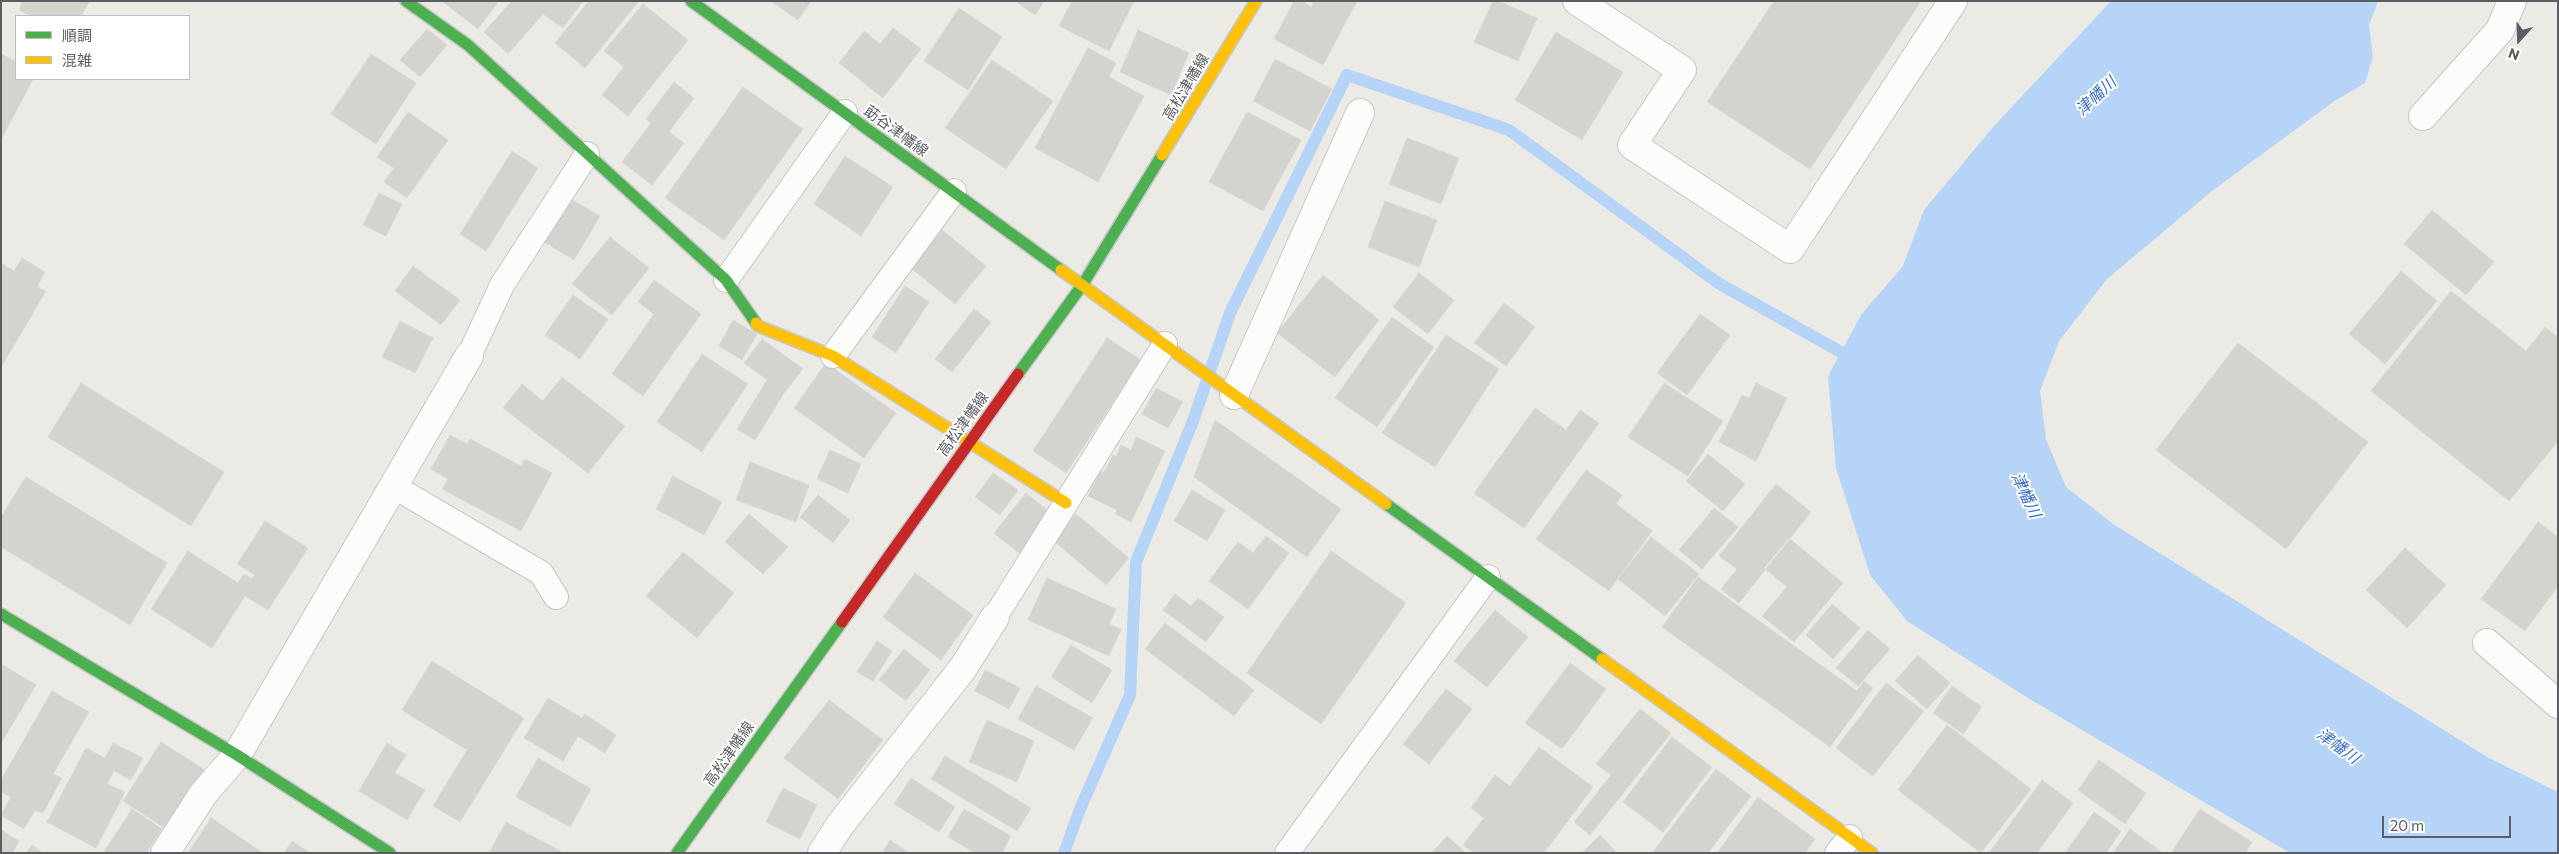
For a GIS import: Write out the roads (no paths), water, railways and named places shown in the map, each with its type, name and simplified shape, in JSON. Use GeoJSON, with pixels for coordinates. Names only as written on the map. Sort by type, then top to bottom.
{"type":"FeatureCollection","features":[{"type":"Feature","properties":{"kind":"street"},"geometry":{"type":"LineString","coordinates":[[406,1],[468,45],[726,280],[758,326],[833,356],[1066,503]]}},
{"type":"Feature","properties":{"kind":"street","name":"莇谷津幡線"},"geometry":{"type":"LineString","coordinates":[[691,1],[1488,578],[1844,845],[1872,853]]}},
{"type":"Feature","properties":{"kind":"street","name":"高松津幡線"},"geometry":{"type":"LineString","coordinates":[[677,853],[968,442],[1083,284],[1256,1]]}},
{"type":"Feature","properties":{"kind":"street"},"geometry":{"type":"LineString","coordinates":[[1577,1],[1682,70],[1632,145],[1790,249],[1953,1]]}},
{"type":"Feature","properties":{"kind":"street"},"geometry":{"type":"LineString","coordinates":[[2423,116],[2500,30],[2512,1]]}},
{"type":"Feature","properties":{"kind":"street"},"geometry":{"type":"LineString","coordinates":[[1226,390],[1360,113]]}},
{"type":"Feature","properties":{"kind":"street"},"geometry":{"type":"LineString","coordinates":[[166,853],[204,793],[237,755],[469,356]]}},
{"type":"Feature","properties":{"kind":"street"},"geometry":{"type":"LineString","coordinates":[[1,614],[237,755],[390,853]]}},
{"type":"Feature","properties":{"kind":"street"},"geometry":{"type":"LineString","coordinates":[[822,853],[840,825],[963,668],[995,617]]}},
{"type":"Feature","properties":{"kind":"street"},"geometry":{"type":"LineString","coordinates":[[2487,643],[2558,704]]}},
{"type":"Feature","properties":{"kind":"lane"},"geometry":{"type":"LineString","coordinates":[[726,280],[845,112]]}},
{"type":"Feature","properties":{"kind":"lane"},"geometry":{"type":"LineString","coordinates":[[469,356],[502,285],[587,154]]}},
{"type":"Feature","properties":{"kind":"lane"},"geometry":{"type":"LineString","coordinates":[[833,356],[954,191]]}},
{"type":"Feature","properties":{"kind":"lane"},"geometry":{"type":"LineString","coordinates":[[995,617],[1165,344]]}},
{"type":"Feature","properties":{"kind":"lane"},"geometry":{"type":"LineString","coordinates":[[393,486],[541,573],[556,597]]}},
{"type":"Feature","properties":{"kind":"lane"},"geometry":{"type":"LineString","coordinates":[[1287,853],[1488,578]]}},
{"type":"Feature","properties":{"kind":"water","name":"津幡川"},"geometry":{"type":"Polygon","coordinates":[[[2111,1],[2378,1],[2369,25],[2373,57],[2365,83],[2333,102],[2212,191],[2107,279],[2059,341],[2040,391],[2046,439],[2066,487],[2113,524],[2487,757],[2558,792],[2558,853],[2290,853],[2028,698],[1907,621],[1870,575],[1836,468],[1828,376],[1861,315],[1903,266],[1924,210],[1994,126],[2111,1]]]}},
{"type":"Feature","properties":{"kind":"waterway"},"geometry":{"type":"LineString","coordinates":[[1064,853],[1080,809],[1130,695],[1136,562],[1193,421],[1230,313],[1347,75],[1509,130],[1718,283],[1855,360]]}}]}
